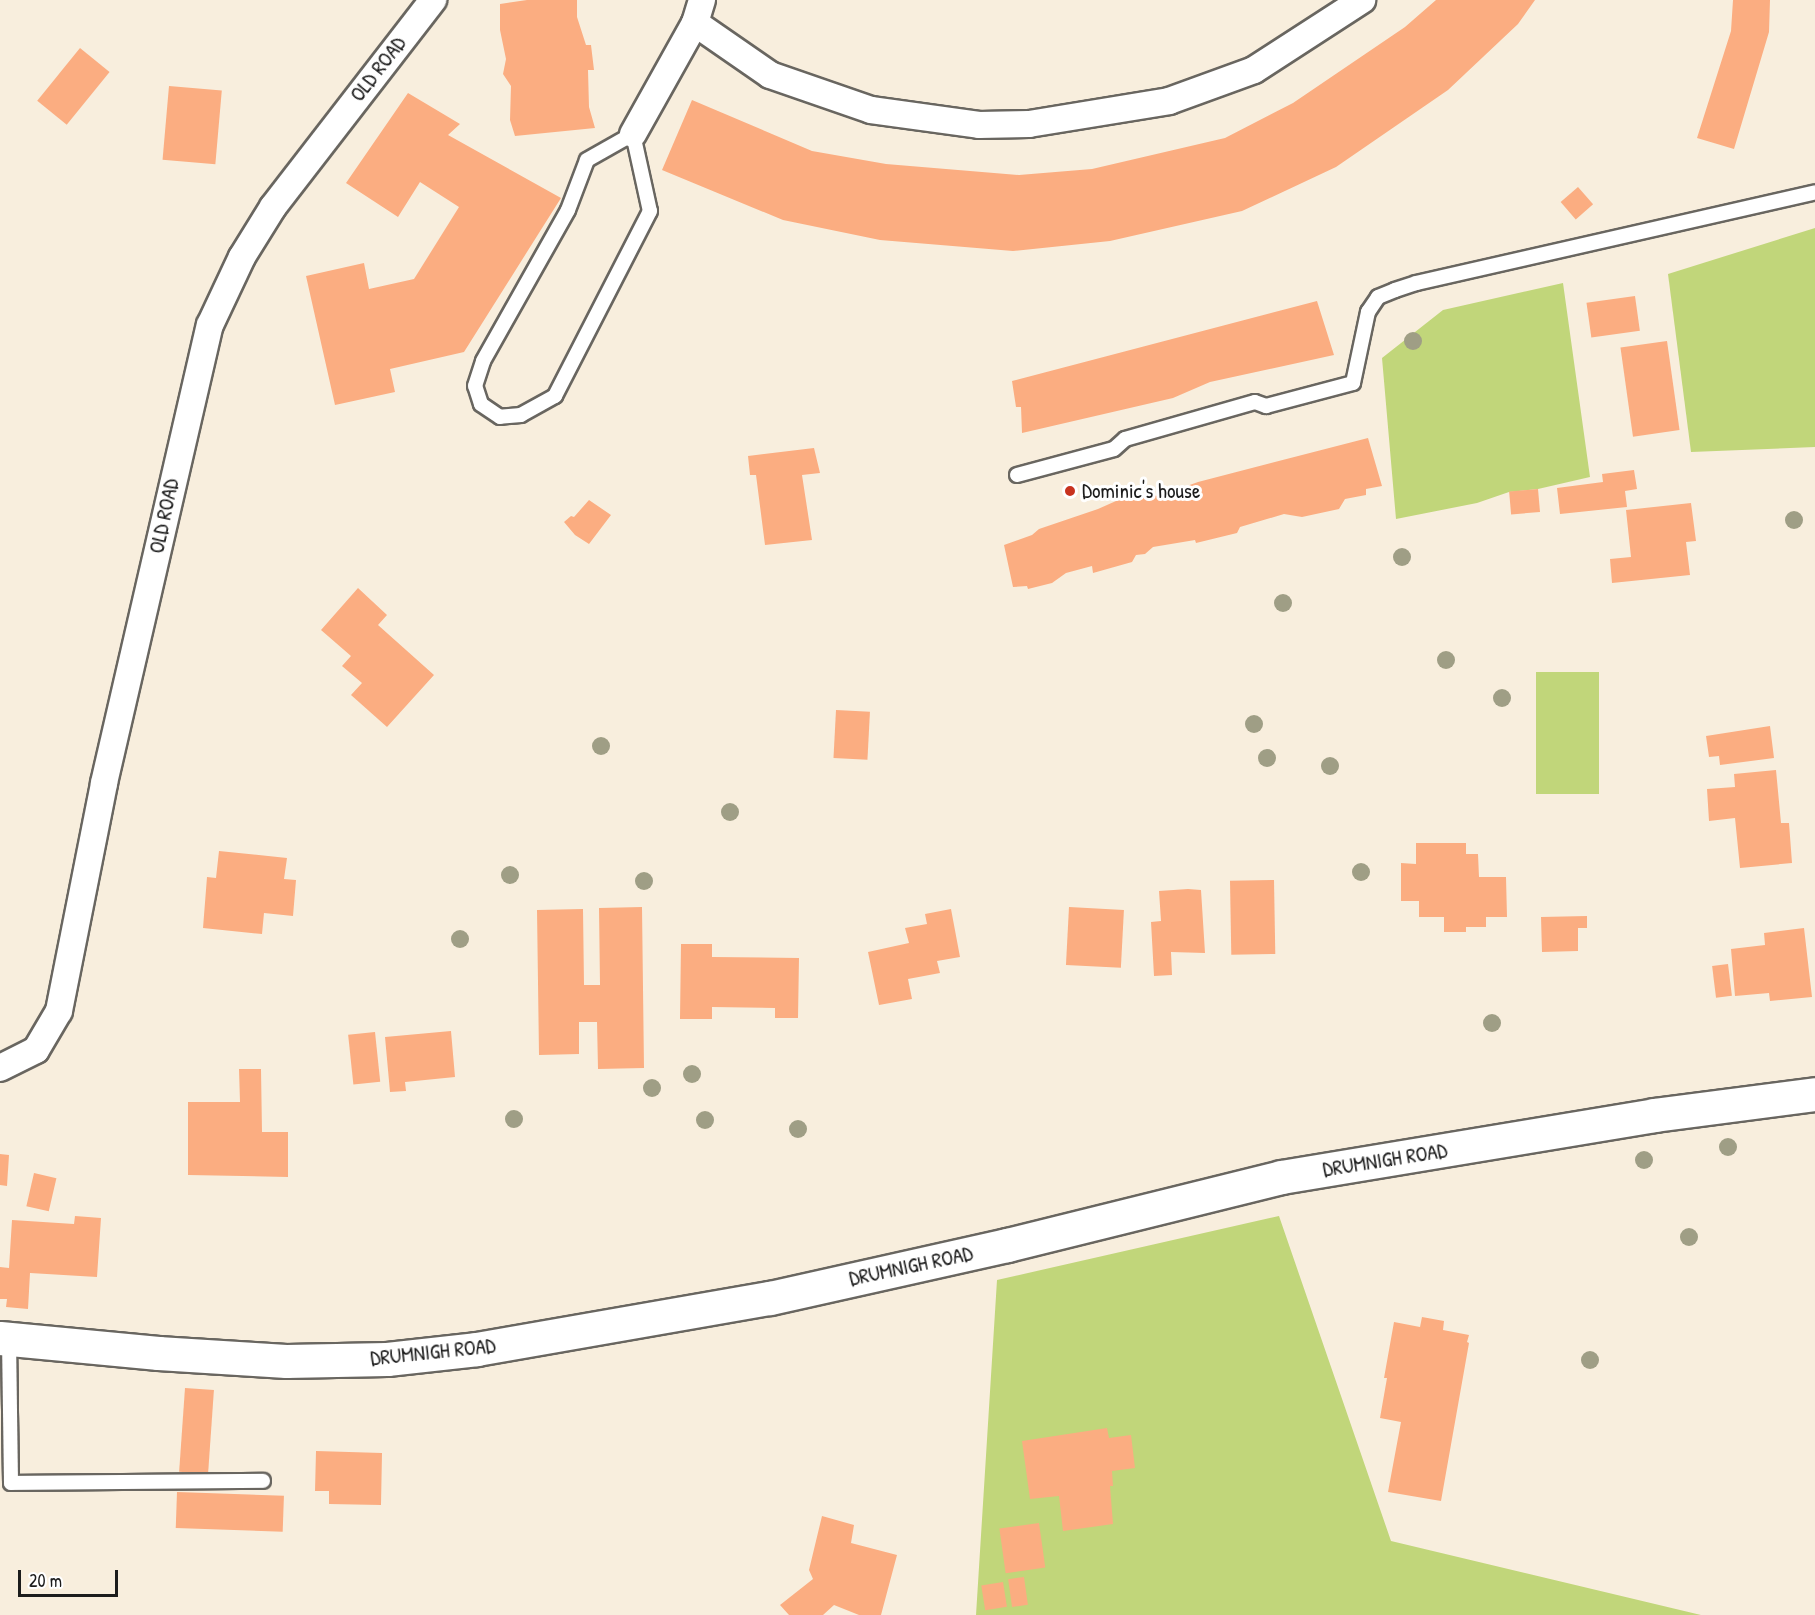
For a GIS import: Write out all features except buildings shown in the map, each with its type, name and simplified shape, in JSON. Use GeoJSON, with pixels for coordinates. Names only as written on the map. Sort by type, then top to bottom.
{"type":"FeatureCollection","features":[{"type":"Feature","properties":{"kind":"main road","name":"DRUMNIGH ROAD"},"geometry":{"type":"LineString","coordinates":[[5,1339],[158,1353],[286,1361],[387,1359],[477,1349],[770,1298],[1007,1245],[1281,1177],[1654,1115],[1815,1094]]}},
{"type":"Feature","properties":{"kind":"street","name":"OLD ROAD"},"geometry":{"type":"LineString","coordinates":[[0,1068],[36,1050],[59,1011],[108,762],[210,325],[242,257],[273,207],[433,0]]}},
{"type":"Feature","properties":{"kind":"street"},"geometry":{"type":"LineString","coordinates":[[633,134],[698,12],[770,75],[871,110],[979,124],[1029,124],[1169,100],[1254,70],[1362,0]]}},
{"type":"Feature","properties":{"kind":"lane"},"geometry":{"type":"LineString","coordinates":[[633,134],[650,211],[555,396],[521,415],[500,417],[481,404],[475,386],[483,361],[568,210],[587,160],[633,134]]}},
{"type":"Feature","properties":{"kind":"lane"},"geometry":{"type":"LineString","coordinates":[[1017,475],[1114,449],[1125,439],[1255,402],[1266,406],[1353,383],[1368,312],[1378,297],[1405,286],[1815,192]]}},
{"type":"Feature","properties":{"kind":"lane"},"geometry":{"type":"LineString","coordinates":[[5,1339],[11,1483],[263,1480]]}},
{"type":"Feature","properties":{"kind":"green space"},"geometry":{"type":"Polygon","coordinates":[[[1815,228],[1815,447],[1691,452],[1668,274],[1815,228]]]}},
{"type":"Feature","properties":{"kind":"green space"},"geometry":{"type":"Polygon","coordinates":[[[1563,283],[1590,477],[1538,489],[1509,492],[1477,503],[1396,519],[1382,358],[1443,310],[1563,283]]]}},
{"type":"Feature","properties":{"kind":"green space"},"geometry":{"type":"Polygon","coordinates":[[[1536,672],[1599,672],[1599,794],[1536,794],[1536,672]]]}},
{"type":"Feature","properties":{"kind":"green space"},"geometry":{"type":"Polygon","coordinates":[[[1279,1216],[1391,1541],[1701,1615],[976,1615],[997,1280],[1279,1216]]]}},
{"type":"Feature","properties":{"kind":"place","name":"Dominic's house"},"geometry":{"type":"Point","coordinates":[1070,491]}}]}
